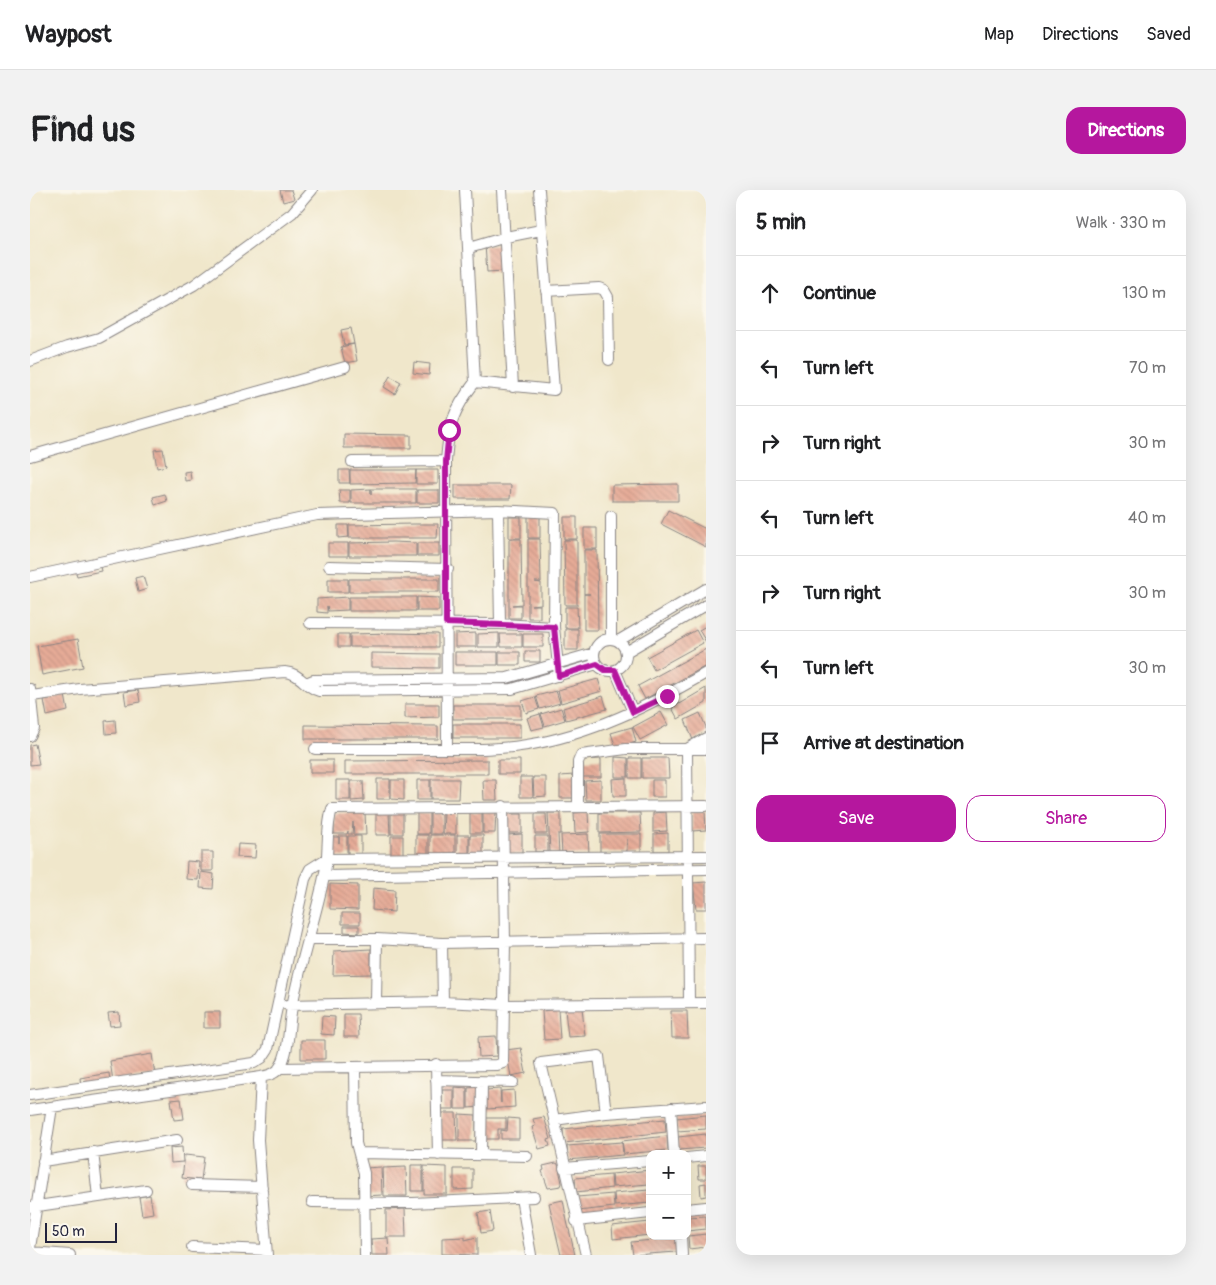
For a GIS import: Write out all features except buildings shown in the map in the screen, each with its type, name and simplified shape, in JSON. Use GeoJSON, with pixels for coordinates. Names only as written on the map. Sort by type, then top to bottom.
{"type":"FeatureCollection","features":[{"type":"Feature","properties":{"kind":"street"},"geometry":{"type":"LineString","coordinates":[[30,361],[67,347],[99,338],[194,285],[292,213],[312,190]]}},
{"type":"Feature","properties":{"kind":"street"},"geometry":{"type":"LineString","coordinates":[[448,749],[446,690],[448,569],[446,461],[451,419],[475,382],[465,190]]}},
{"type":"Feature","properties":{"kind":"street"},"geometry":{"type":"LineString","coordinates":[[502,190],[513,386]]}},
{"type":"Feature","properties":{"kind":"street"},"geometry":{"type":"LineString","coordinates":[[475,382],[554,390],[539,190]]}},
{"type":"Feature","properties":{"kind":"street"},"geometry":{"type":"LineString","coordinates":[[469,248],[506,237],[541,230]]}},
{"type":"Feature","properties":{"kind":"street"},"geometry":{"type":"LineString","coordinates":[[546,290],[599,288],[604,290],[608,297],[608,360]]}},
{"type":"Feature","properties":{"kind":"street"},"geometry":{"type":"LineString","coordinates":[[30,456],[345,367]]}},
{"type":"Feature","properties":{"kind":"street"},"geometry":{"type":"LineString","coordinates":[[352,462],[446,461]]}},
{"type":"Feature","properties":{"kind":"street"},"geometry":{"type":"LineString","coordinates":[[498,510],[500,624]]}},
{"type":"Feature","properties":{"kind":"street"},"geometry":{"type":"LineString","coordinates":[[30,577],[317,515],[498,510],[555,513],[554,627],[559,676]]}},
{"type":"Feature","properties":{"kind":"street"},"geometry":{"type":"LineString","coordinates":[[611,516],[614,640]]}},
{"type":"Feature","properties":{"kind":"street"},"geometry":{"type":"LineString","coordinates":[[329,566],[448,569]]}},
{"type":"Feature","properties":{"kind":"street"},"geometry":{"type":"LineString","coordinates":[[306,683],[313,680],[507,678],[557,665],[594,652],[600,642],[614,640],[706,589]]}},
{"type":"Feature","properties":{"kind":"street"},"geometry":{"type":"LineString","coordinates":[[626,652],[706,605]]}},
{"type":"Feature","properties":{"kind":"street"},"geometry":{"type":"LineString","coordinates":[[310,623],[446,623],[554,627]]}},
{"type":"Feature","properties":{"kind":"street"},"geometry":{"type":"LineString","coordinates":[[594,652],[597,664],[605,670],[615,670],[625,660],[626,652],[623,645],[614,640]]}},
{"type":"Feature","properties":{"kind":"street"},"geometry":{"type":"LineString","coordinates":[[30,736],[34,728],[31,692],[285,672],[294,673],[312,689],[329,691],[512,689],[597,664]]}},
{"type":"Feature","properties":{"kind":"street"},"geometry":{"type":"LineString","coordinates":[[615,670],[633,712]]}},
{"type":"Feature","properties":{"kind":"street"},"geometry":{"type":"LineString","coordinates":[[315,750],[502,748],[529,744],[585,729],[633,712],[667,696],[706,673]]}},
{"type":"Feature","properties":{"kind":"street"},"geometry":{"type":"LineString","coordinates":[[687,749],[706,738]]}},
{"type":"Feature","properties":{"kind":"street"},"geometry":{"type":"LineString","coordinates":[[578,806],[578,762],[581,755],[626,749],[706,749]]}},
{"type":"Feature","properties":{"kind":"street"},"geometry":{"type":"LineString","coordinates":[[687,749],[686,806],[689,869],[690,1003]]}},
{"type":"Feature","properties":{"kind":"street"},"geometry":{"type":"LineString","coordinates":[[279,1068],[355,1068],[436,1064],[497,1065],[503,1063],[506,942],[503,806]]}},
{"type":"Feature","properties":{"kind":"street"},"geometry":{"type":"LineString","coordinates":[[30,1110],[261,1077],[272,1074],[279,1068],[284,1056],[292,1005],[309,939],[314,911],[325,876],[332,809],[337,807],[706,806]]}},
{"type":"Feature","properties":{"kind":"street"},"geometry":{"type":"LineString","coordinates":[[30,1095],[254,1063],[262,1058],[268,1049],[305,879],[310,869],[326,859],[706,856]]}},
{"type":"Feature","properties":{"kind":"street"},"geometry":{"type":"LineString","coordinates":[[325,876],[706,869]]}},
{"type":"Feature","properties":{"kind":"street"},"geometry":{"type":"LineString","coordinates":[[309,939],[377,939],[442,943],[706,938]]}},
{"type":"Feature","properties":{"kind":"street"},"geometry":{"type":"LineString","coordinates":[[376,1004],[377,939]]}},
{"type":"Feature","properties":{"kind":"street"},"geometry":{"type":"LineString","coordinates":[[442,943],[443,1002]]}},
{"type":"Feature","properties":{"kind":"street"},"geometry":{"type":"LineString","coordinates":[[278,1004],[443,1002],[505,1005],[706,1003]]}},
{"type":"Feature","properties":{"kind":"street"},"geometry":{"type":"LineString","coordinates":[[586,1255],[576,1221],[541,1063],[599,1056],[606,1113]]}},
{"type":"Feature","properties":{"kind":"street"},"geometry":{"type":"LineString","coordinates":[[436,1064],[438,1155]]}},
{"type":"Feature","properties":{"kind":"street"},"geometry":{"type":"LineString","coordinates":[[355,1068],[356,1143],[364,1173],[365,1255]]}},
{"type":"Feature","properties":{"kind":"street"},"geometry":{"type":"LineString","coordinates":[[192,1248],[216,1252],[266,1252],[258,1140],[261,1077]]}},
{"type":"Feature","properties":{"kind":"street"},"geometry":{"type":"LineString","coordinates":[[436,1080],[513,1082]]}},
{"type":"Feature","properties":{"kind":"street"},"geometry":{"type":"LineString","coordinates":[[481,1155],[482,1082]]}},
{"type":"Feature","properties":{"kind":"street"},"geometry":{"type":"LineString","coordinates":[[554,1120],[606,1113],[706,1106]]}},
{"type":"Feature","properties":{"kind":"street"},"geometry":{"type":"LineString","coordinates":[[30,1242],[33,1207],[52,1107]]}},
{"type":"Feature","properties":{"kind":"street"},"geometry":{"type":"LineString","coordinates":[[671,1108],[674,1150]]}},
{"type":"Feature","properties":{"kind":"street"},"geometry":{"type":"LineString","coordinates":[[43,1161],[177,1140]]}},
{"type":"Feature","properties":{"kind":"street"},"geometry":{"type":"LineString","coordinates":[[93,1152],[98,1197]]}},
{"type":"Feature","properties":{"kind":"street"},"geometry":{"type":"LineString","coordinates":[[359,1153],[527,1156]]}},
{"type":"Feature","properties":{"kind":"street"},"geometry":{"type":"LineString","coordinates":[[691,1158],[706,1156]]}},
{"type":"Feature","properties":{"kind":"street"},"geometry":{"type":"LineString","coordinates":[[564,1168],[646,1161]]}},
{"type":"Feature","properties":{"kind":"street"},"geometry":{"type":"LineString","coordinates":[[192,1185],[262,1186]]}},
{"type":"Feature","properties":{"kind":"street"},"geometry":{"type":"LineString","coordinates":[[33,1207],[146,1190]]}},
{"type":"Feature","properties":{"kind":"street"},"geometry":{"type":"LineString","coordinates":[[312,1202],[534,1197]]}},
{"type":"Feature","properties":{"kind":"street"},"geometry":{"type":"LineString","coordinates":[[521,1198],[531,1255]]}},
{"type":"Feature","properties":{"kind":"street"},"geometry":{"type":"LineString","coordinates":[[691,1209],[706,1207]]}},
{"type":"Feature","properties":{"kind":"street"},"geometry":{"type":"LineString","coordinates":[[576,1221],[646,1213]]}},
{"type":"Feature","properties":{"kind":"street"},"geometry":{"type":"LineString","coordinates":[[681,1240],[682,1255]]}},
{"type":"Feature","properties":{"kind":"street"},"geometry":{"type":"LineString","coordinates":[[30,1252],[70,1255]]}},
{"type":"Feature","properties":{"kind":"route"},"geometry":{"type":"LineString","coordinates":[[449,430],[446,461],[448,569],[446,623],[554,627],[559,676],[597,664],[605,670],[615,670],[633,712],[667,696]]}}]}
